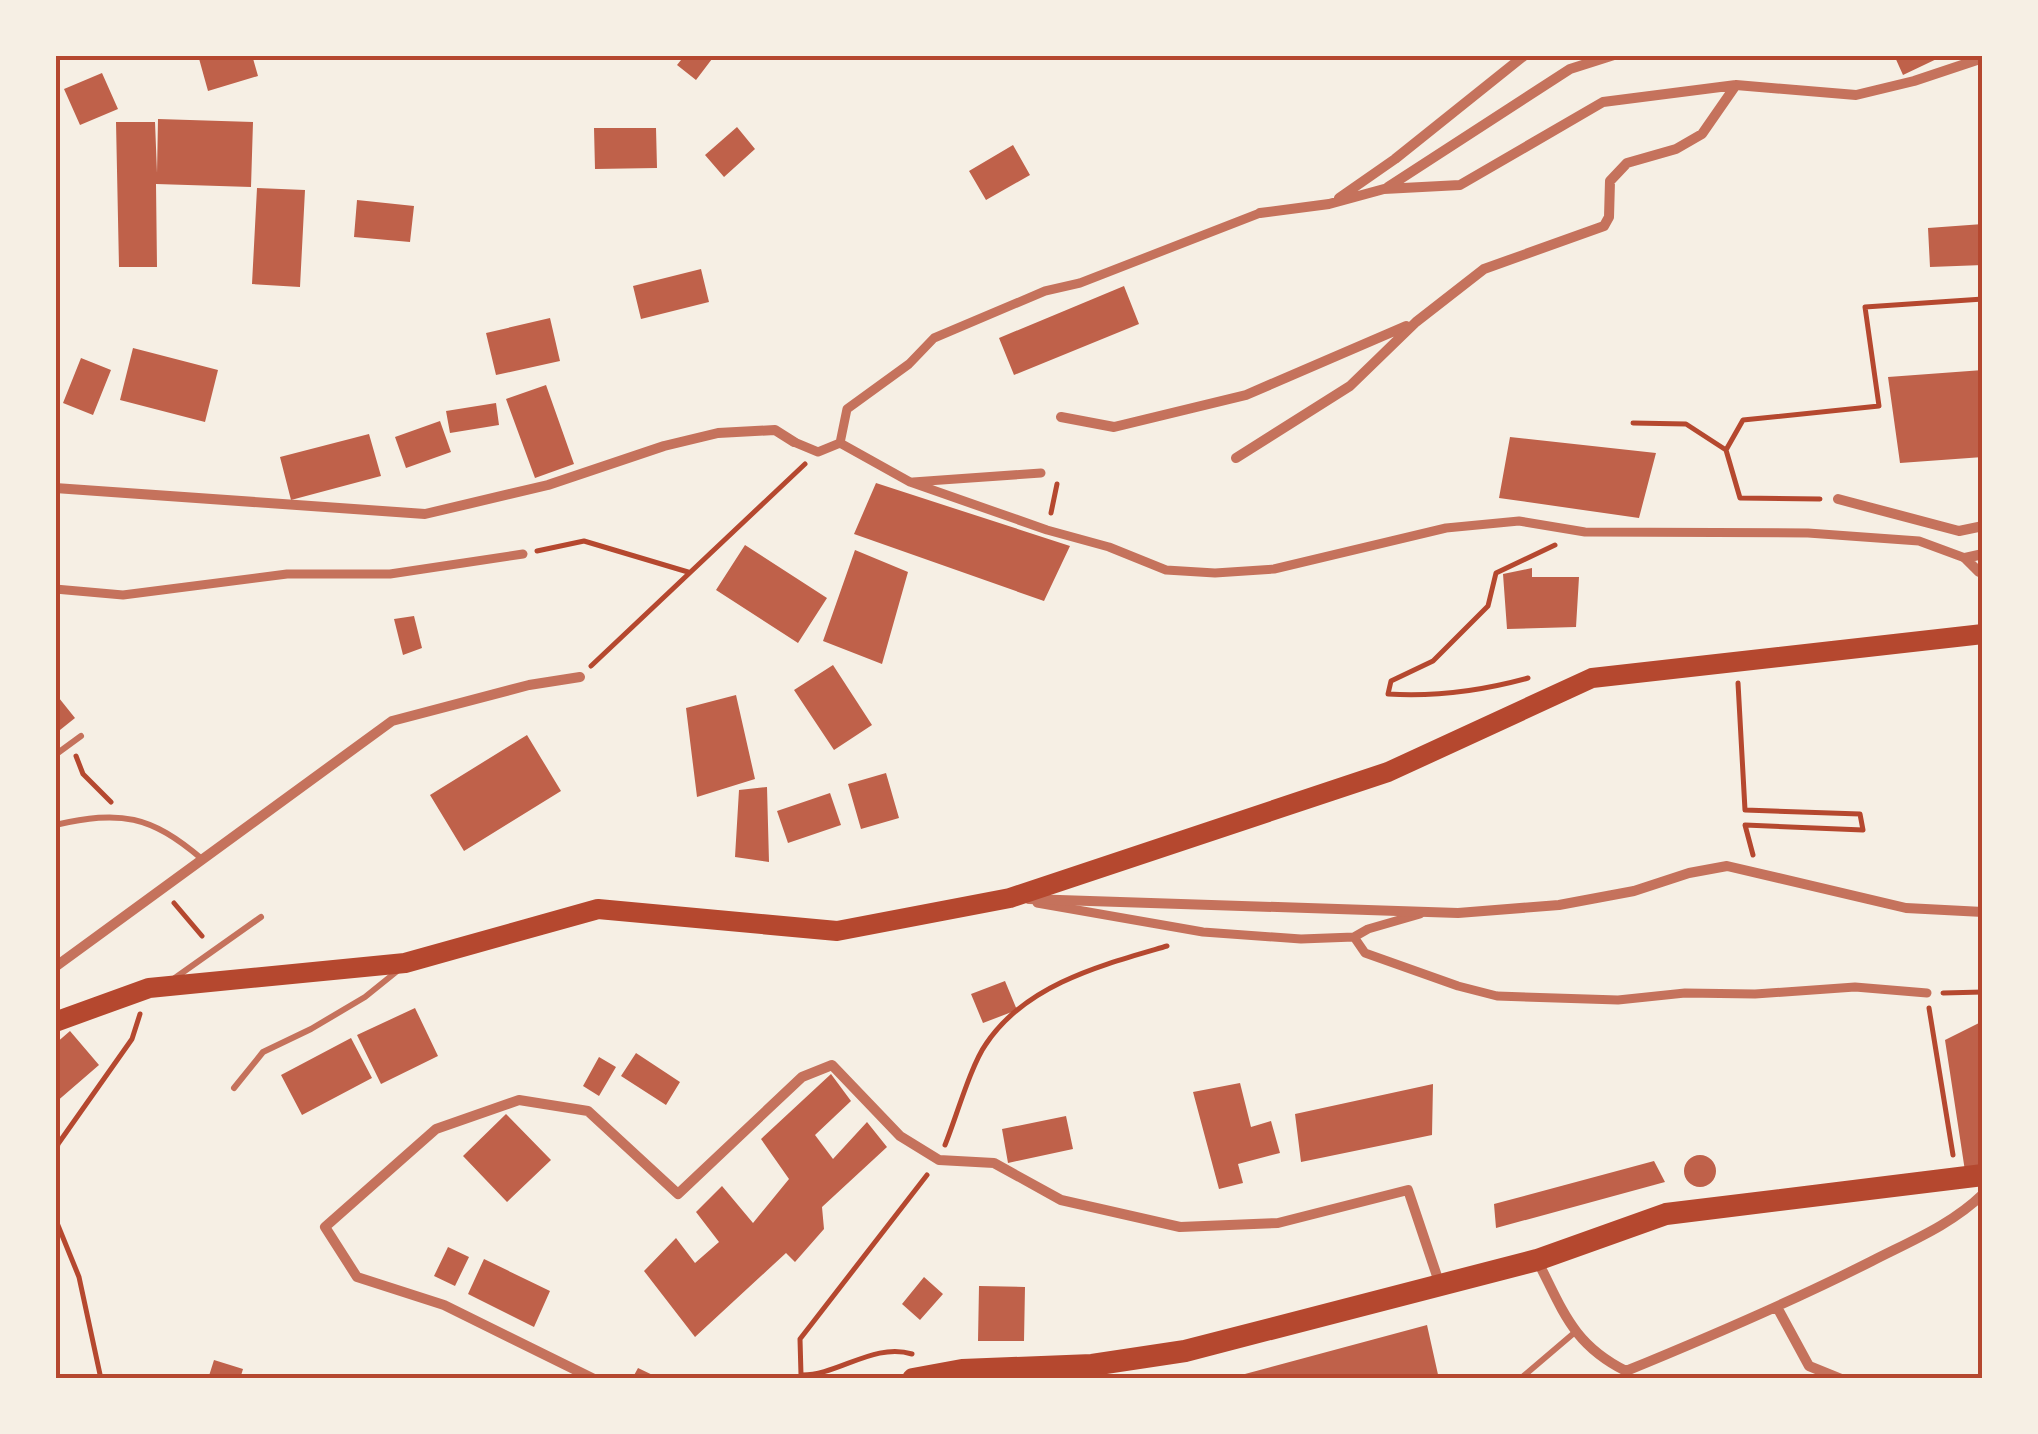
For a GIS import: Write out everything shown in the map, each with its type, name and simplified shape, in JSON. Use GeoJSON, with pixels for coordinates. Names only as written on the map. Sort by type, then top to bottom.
{"type":"FeatureCollection","features":[{"type":"Feature","properties":{"kind":"highway"},"geometry":{"type":"LineString","coordinates":[[913,1379],[962,1370],[1087,1372],[1215,1344],[1537,1260],[1666,1214],[1983,1174]]}},
{"type":"Feature","properties":{"kind":"main road"},"geometry":{"type":"LineString","coordinates":[[55,1022],[156,987],[404,963],[598,908],[837,931],[1010,898],[1388,772],[1592,678],[1983,634]]}},
{"type":"Feature","properties":{"kind":"street"},"geometry":{"type":"LineString","coordinates":[[1330,204],[1395,160],[1525,55]]}},
{"type":"Feature","properties":{"kind":"street"},"geometry":{"type":"LineString","coordinates":[[1384,189],[1570,69],[1614,55]]}},
{"type":"Feature","properties":{"kind":"street"},"geometry":{"type":"LineString","coordinates":[[840,443],[847,408],[909,364],[934,338],[1045,290],[1080,284],[1260,213],[1330,204],[1384,189],[1460,184],[1603,102],[1736,85],[1856,96],[1983,58]]}},
{"type":"Feature","properties":{"kind":"street"},"geometry":{"type":"LineString","coordinates":[[1236,458],[1350,386],[1416,322],[1484,269],[1604,226],[1609,217],[1610,181],[1626,163],[1676,149],[1702,134],[1736,85]]}},
{"type":"Feature","properties":{"kind":"street"},"geometry":{"type":"LineString","coordinates":[[1061,416],[1114,427],[1246,395],[1416,322]]}},
{"type":"Feature","properties":{"kind":"street"},"geometry":{"type":"LineString","coordinates":[[55,488],[425,514],[548,484],[664,446],[718,433],[775,430],[818,452],[840,443]]}},
{"type":"Feature","properties":{"kind":"street"},"geometry":{"type":"LineString","coordinates":[[840,443],[910,482],[1047,530],[1110,546],[1166,570],[1274,570],[1446,528],[1519,522],[1585,532],[1808,533],[1919,541],[1965,558],[1978,572],[1983,572]]}},
{"type":"Feature","properties":{"kind":"street"},"geometry":{"type":"LineString","coordinates":[[910,482],[1042,472]]}},
{"type":"Feature","properties":{"kind":"street"},"geometry":{"type":"LineString","coordinates":[[1838,499],[1959,531],[1983,526]]}},
{"type":"Feature","properties":{"kind":"street"},"geometry":{"type":"LineString","coordinates":[[55,589],[122,595],[286,574],[390,574],[523,554]]}},
{"type":"Feature","properties":{"kind":"street"},"geometry":{"type":"LineString","coordinates":[[1965,558],[1983,554]]}},
{"type":"Feature","properties":{"kind":"street"},"geometry":{"type":"LineString","coordinates":[[55,967],[392,720],[529,685],[580,678]]}},
{"type":"Feature","properties":{"kind":"street"},"geometry":{"type":"LineString","coordinates":[[1010,898],[1426,912],[1559,905],[1634,891],[1726,866],[1906,908],[1983,912]]}},
{"type":"Feature","properties":{"kind":"street"},"geometry":{"type":"LineString","coordinates":[[1010,898],[1203,932],[1301,939],[1354,937],[1426,912]]}},
{"type":"Feature","properties":{"kind":"street"},"geometry":{"type":"LineString","coordinates":[[1354,937],[1365,954],[1497,996],[1618,1000],[1685,993],[1755,994],[1855,987],[1927,994]]}},
{"type":"Feature","properties":{"kind":"street"},"geometry":{"type":"LineString","coordinates":[[594,1379],[444,1305],[357,1276],[326,1226],[436,1129],[519,1100],[588,1112],[678,1194],[802,1077],[832,1066],[900,1136],[939,1160],[994,1163],[1061,1200],[1180,1227],[1278,1223],[1408,1190],[1440,1286]]}},
{"type":"Feature","properties":{"kind":"street"},"geometry":{"type":"LineString","coordinates":[[1537,1260],[1574,1333],[1601,1360],[1626,1371],[1778,1308],[1963,1214],[1983,1194]]}},
{"type":"Feature","properties":{"kind":"street"},"geometry":{"type":"LineString","coordinates":[[1778,1308],[1810,1366],[1841,1379]]}},
{"type":"Feature","properties":{"kind":"street"},"geometry":{"type":"LineString","coordinates":[[1617,1367],[1622,1379]]}},
{"type":"Feature","properties":{"kind":"lane"},"geometry":{"type":"LineString","coordinates":[[55,756],[80,736]]}},
{"type":"Feature","properties":{"kind":"lane"},"geometry":{"type":"LineString","coordinates":[[55,825],[87,818],[128,818],[170,832],[202,859]]}},
{"type":"Feature","properties":{"kind":"lane"},"geometry":{"type":"LineString","coordinates":[[156,987],[261,917]]}},
{"type":"Feature","properties":{"kind":"lane"},"geometry":{"type":"LineString","coordinates":[[234,1088],[263,1052],[365,998],[404,963]]}},
{"type":"Feature","properties":{"kind":"lane"},"geometry":{"type":"LineString","coordinates":[[1520,1379],[1574,1333]]}},
{"type":"Feature","properties":{"kind":"path"},"geometry":{"type":"LineString","coordinates":[[1726,450],[1743,420],[1879,406],[1866,307],[1983,299]]}},
{"type":"Feature","properties":{"kind":"path"},"geometry":{"type":"LineString","coordinates":[[1633,424],[1686,424],[1726,450],[1740,498],[1838,499]]}},
{"type":"Feature","properties":{"kind":"path"},"geometry":{"type":"LineString","coordinates":[[580,678],[818,452]]}},
{"type":"Feature","properties":{"kind":"path"},"geometry":{"type":"LineString","coordinates":[[1047,530],[1058,477]]}},
{"type":"Feature","properties":{"kind":"path"},"geometry":{"type":"LineString","coordinates":[[1540,675],[1504,685],[1416,696],[1388,694],[1390,682],[1433,661],[1488,606],[1496,573],[1585,532]]}},
{"type":"Feature","properties":{"kind":"path"},"geometry":{"type":"LineString","coordinates":[[523,554],[584,541],[688,572]]}},
{"type":"Feature","properties":{"kind":"path"},"geometry":{"type":"LineString","coordinates":[[1736,662],[1745,810],[1860,814],[1863,830],[1745,825],[1757,873]]}},
{"type":"Feature","properties":{"kind":"path"},"geometry":{"type":"LineString","coordinates":[[71,743],[83,774],[128,818]]}},
{"type":"Feature","properties":{"kind":"path"},"geometry":{"type":"LineString","coordinates":[[162,888],[214,950]]}},
{"type":"Feature","properties":{"kind":"path"},"geometry":{"type":"LineString","coordinates":[[55,1158],[58,1144],[132,1039],[156,987]]}},
{"type":"Feature","properties":{"kind":"path"},"geometry":{"type":"LineString","coordinates":[[1956,1178],[1927,994],[1983,992]]}},
{"type":"Feature","properties":{"kind":"path"},"geometry":{"type":"LineString","coordinates":[[55,1218],[79,1277],[101,1379]]}},
{"type":"Feature","properties":{"kind":"building"},"geometry":{"type":"Polygon","coordinates":[[[198,55],[252,55],[258,76],[208,91],[198,55]]]}},
{"type":"Feature","properties":{"kind":"building"},"geometry":{"type":"Polygon","coordinates":[[[685,55],[715,55],[696,80],[677,65],[685,55]]]}},
{"type":"Feature","properties":{"kind":"building"},"geometry":{"type":"Polygon","coordinates":[[[1894,55],[1945,55],[1903,75],[1894,55]]]}},
{"type":"Feature","properties":{"kind":"building"},"geometry":{"type":"Polygon","coordinates":[[[102,73],[118,109],[80,125],[64,89],[102,73]]]}},
{"type":"Feature","properties":{"kind":"building"},"geometry":{"type":"Polygon","coordinates":[[[158,119],[253,122],[251,187],[156,184],[157,267],[119,267],[116,122],[155,122],[157,173],[158,119]]]}},
{"type":"Feature","properties":{"kind":"building"},"geometry":{"type":"Polygon","coordinates":[[[737,127],[755,149],[724,177],[705,155],[737,127]]]}},
{"type":"Feature","properties":{"kind":"building"},"geometry":{"type":"Polygon","coordinates":[[[594,128],[656,128],[657,168],[595,169],[594,128]]]}},
{"type":"Feature","properties":{"kind":"building"},"geometry":{"type":"Polygon","coordinates":[[[1013,145],[1030,175],[986,200],[969,171],[1013,145]]]}},
{"type":"Feature","properties":{"kind":"building"},"geometry":{"type":"Polygon","coordinates":[[[257,188],[305,190],[300,287],[252,284],[257,188]]]}},
{"type":"Feature","properties":{"kind":"building"},"geometry":{"type":"Polygon","coordinates":[[[357,200],[414,206],[410,242],[354,237],[357,200]]]}},
{"type":"Feature","properties":{"kind":"building"},"geometry":{"type":"Polygon","coordinates":[[[1983,224],[1983,265],[1930,267],[1928,228],[1983,224]]]}},
{"type":"Feature","properties":{"kind":"building"},"geometry":{"type":"Polygon","coordinates":[[[701,269],[709,302],[641,319],[633,286],[701,269]]]}},
{"type":"Feature","properties":{"kind":"building"},"geometry":{"type":"Polygon","coordinates":[[[1124,286],[1139,324],[1014,375],[999,338],[1124,286]]]}},
{"type":"Feature","properties":{"kind":"building"},"geometry":{"type":"Polygon","coordinates":[[[550,318],[560,361],[496,375],[486,333],[550,318]]]}},
{"type":"Feature","properties":{"kind":"building"},"geometry":{"type":"Polygon","coordinates":[[[133,348],[218,370],[205,422],[120,400],[133,348]]]}},
{"type":"Feature","properties":{"kind":"building"},"geometry":{"type":"Polygon","coordinates":[[[81,358],[111,370],[93,415],[63,403],[81,358]]]}},
{"type":"Feature","properties":{"kind":"building"},"geometry":{"type":"Polygon","coordinates":[[[1983,370],[1983,457],[1900,463],[1888,377],[1983,370]]]}},
{"type":"Feature","properties":{"kind":"building"},"geometry":{"type":"Polygon","coordinates":[[[546,385],[574,464],[535,478],[506,399],[546,385]]]}},
{"type":"Feature","properties":{"kind":"building"},"geometry":{"type":"Polygon","coordinates":[[[496,403],[499,425],[450,433],[446,411],[496,403]]]}},
{"type":"Feature","properties":{"kind":"building"},"geometry":{"type":"Polygon","coordinates":[[[440,421],[451,452],[406,468],[395,437],[440,421]]]}},
{"type":"Feature","properties":{"kind":"building"},"geometry":{"type":"Polygon","coordinates":[[[369,434],[381,476],[291,500],[280,457],[369,434]]]}},
{"type":"Feature","properties":{"kind":"building"},"geometry":{"type":"Polygon","coordinates":[[[1510,437],[1656,453],[1639,518],[1499,498],[1510,437]]]}},
{"type":"Feature","properties":{"kind":"building"},"geometry":{"type":"Polygon","coordinates":[[[876,483],[1070,546],[1044,601],[854,534],[876,483]]]}},
{"type":"Feature","properties":{"kind":"building"},"geometry":{"type":"Polygon","coordinates":[[[745,545],[827,598],[798,643],[716,590],[745,545]]]}},
{"type":"Feature","properties":{"kind":"building"},"geometry":{"type":"Polygon","coordinates":[[[855,550],[908,572],[882,664],[823,641],[855,550]]]}},
{"type":"Feature","properties":{"kind":"building"},"geometry":{"type":"Polygon","coordinates":[[[1532,568],[1532,577],[1579,577],[1576,627],[1507,629],[1503,574],[1532,568]]]}},
{"type":"Feature","properties":{"kind":"building"},"geometry":{"type":"Polygon","coordinates":[[[414,616],[422,648],[403,655],[394,619],[414,616]]]}},
{"type":"Feature","properties":{"kind":"building"},"geometry":{"type":"Polygon","coordinates":[[[833,665],[872,725],[834,750],[794,690],[833,665]]]}},
{"type":"Feature","properties":{"kind":"building"},"geometry":{"type":"Polygon","coordinates":[[[55,693],[75,718],[55,734],[55,693]]]}},
{"type":"Feature","properties":{"kind":"building"},"geometry":{"type":"Polygon","coordinates":[[[736,695],[755,779],[697,797],[686,708],[736,695]]]}},
{"type":"Feature","properties":{"kind":"building"},"geometry":{"type":"Polygon","coordinates":[[[527,735],[561,791],[464,851],[430,795],[527,735]]]}},
{"type":"Feature","properties":{"kind":"building"},"geometry":{"type":"Polygon","coordinates":[[[886,773],[899,818],[861,829],[848,784],[886,773]]]}},
{"type":"Feature","properties":{"kind":"building"},"geometry":{"type":"Polygon","coordinates":[[[767,787],[769,862],[735,857],[739,790],[767,787]]]}},
{"type":"Feature","properties":{"kind":"building"},"geometry":{"type":"Polygon","coordinates":[[[830,793],[841,825],[788,843],[777,811],[830,793]]]}},
{"type":"Feature","properties":{"kind":"building"},"geometry":{"type":"Polygon","coordinates":[[[1005,981],[1017,1010],[983,1023],[971,994],[1005,981]]]}},
{"type":"Feature","properties":{"kind":"building"},"geometry":{"type":"Polygon","coordinates":[[[415,1008],[438,1056],[381,1084],[357,1035],[415,1008]]]}},
{"type":"Feature","properties":{"kind":"building"},"geometry":{"type":"Polygon","coordinates":[[[1983,1021],[1983,1166],[1965,1171],[1945,1040],[1983,1021]]]}},
{"type":"Feature","properties":{"kind":"building"},"geometry":{"type":"Polygon","coordinates":[[[70,1031],[99,1065],[55,1103],[55,1044],[70,1031]]]}},
{"type":"Feature","properties":{"kind":"building"},"geometry":{"type":"Polygon","coordinates":[[[351,1038],[372,1078],[302,1115],[281,1075],[351,1038]]]}},
{"type":"Feature","properties":{"kind":"building"},"geometry":{"type":"Polygon","coordinates":[[[636,1053],[680,1082],[666,1105],[621,1076],[636,1053]]]}},
{"type":"Feature","properties":{"kind":"building"},"geometry":{"type":"Polygon","coordinates":[[[599,1057],[616,1067],[599,1096],[583,1086],[599,1057]]]}},
{"type":"Feature","properties":{"kind":"building"},"geometry":{"type":"Polygon","coordinates":[[[831,1074],[851,1101],[815,1135],[833,1159],[867,1122],[887,1147],[822,1207],[824,1229],[795,1262],[786,1253],[695,1337],[644,1271],[676,1238],[695,1263],[719,1242],[696,1212],[722,1186],[753,1223],[789,1179],[761,1139],[831,1074]]]}},
{"type":"Feature","properties":{"kind":"building"},"geometry":{"type":"Polygon","coordinates":[[[1240,1083],[1251,1127],[1271,1121],[1280,1153],[1238,1164],[1243,1183],[1219,1189],[1193,1092],[1240,1083]]]}},
{"type":"Feature","properties":{"kind":"building"},"geometry":{"type":"Polygon","coordinates":[[[1433,1084],[1432,1135],[1301,1162],[1295,1114],[1433,1084]]]}},
{"type":"Feature","properties":{"kind":"building"},"geometry":{"type":"Polygon","coordinates":[[[506,1114],[551,1160],[507,1202],[463,1156],[506,1114]]]}},
{"type":"Feature","properties":{"kind":"building"},"geometry":{"type":"Polygon","coordinates":[[[1066,1116],[1073,1149],[1008,1163],[1002,1129],[1066,1116]]]}},
{"type":"Feature","properties":{"kind":"building"},"geometry":{"type":"Polygon","coordinates":[[[1700,1155],[1711,1160],[1716,1171],[1711,1182],[1700,1187],[1689,1182],[1684,1171],[1689,1160],[1700,1155]]]}},
{"type":"Feature","properties":{"kind":"building"},"geometry":{"type":"Polygon","coordinates":[[[1654,1161],[1665,1182],[1496,1228],[1494,1204],[1654,1161]]]}},
{"type":"Feature","properties":{"kind":"building"},"geometry":{"type":"Polygon","coordinates":[[[448,1247],[469,1257],[455,1286],[434,1276],[448,1247]]]}},
{"type":"Feature","properties":{"kind":"building"},"geometry":{"type":"Polygon","coordinates":[[[484,1259],[550,1291],[534,1327],[468,1294],[484,1259]]]}},
{"type":"Feature","properties":{"kind":"building"},"geometry":{"type":"Polygon","coordinates":[[[924,1277],[943,1294],[920,1320],[902,1304],[924,1277]]]}},
{"type":"Feature","properties":{"kind":"building"},"geometry":{"type":"Polygon","coordinates":[[[979,1286],[1025,1287],[1024,1341],[978,1341],[979,1286]]]}},
{"type":"Feature","properties":{"kind":"building"},"geometry":{"type":"Polygon","coordinates":[[[1427,1325],[1439,1379],[1230,1379],[1230,1378],[1427,1325]]]}},
{"type":"Feature","properties":{"kind":"building"},"geometry":{"type":"Polygon","coordinates":[[[214,1360],[243,1369],[240,1379],[208,1379],[214,1360]]]}},
{"type":"Feature","properties":{"kind":"building"},"geometry":{"type":"Polygon","coordinates":[[[638,1368],[661,1379],[632,1379],[638,1368]]]}}]}
